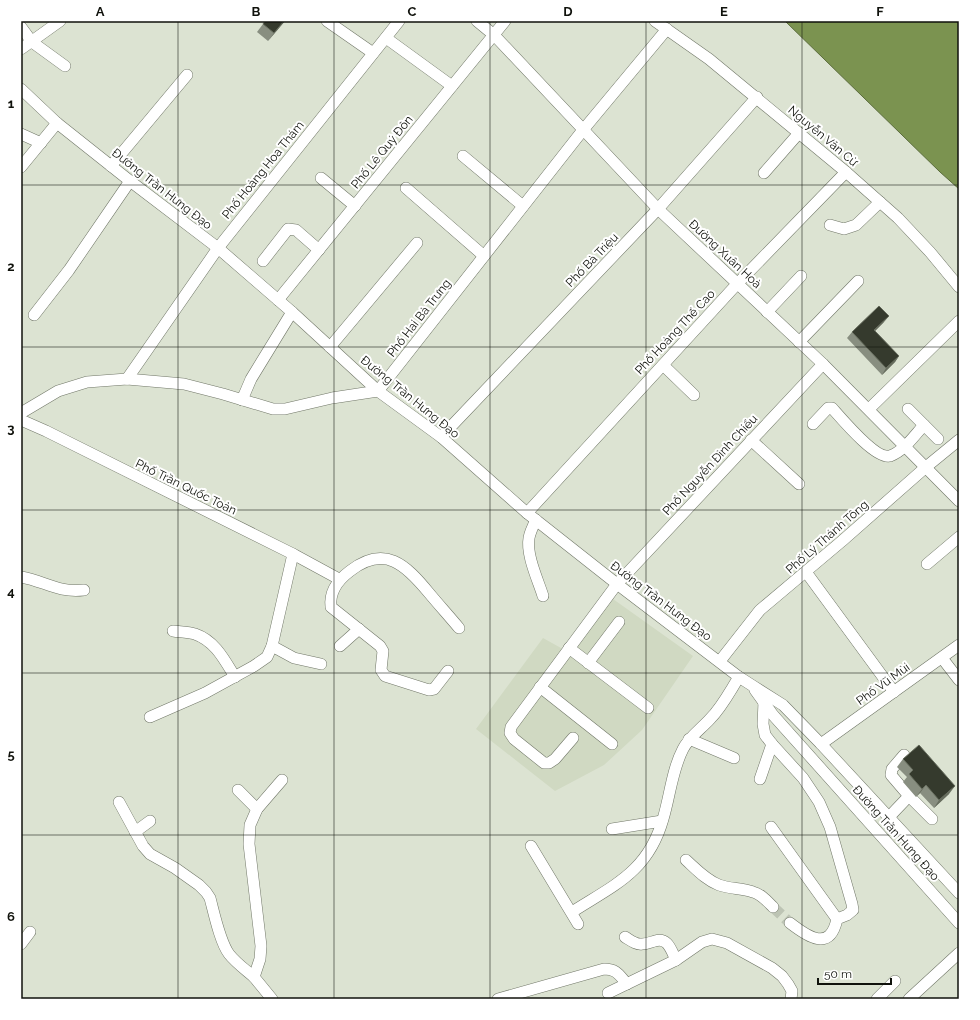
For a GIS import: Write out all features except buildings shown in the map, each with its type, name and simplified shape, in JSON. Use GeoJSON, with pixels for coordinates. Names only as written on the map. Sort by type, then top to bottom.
{"type":"FeatureCollection","features":[{"type":"Feature","properties":{"kind":"street"},"geometry":{"type":"LineString","coordinates":[[21,49],[60,21]]}},
{"type":"Feature","properties":{"kind":"street"},"geometry":{"type":"LineString","coordinates":[[327,21],[373,53]]}},
{"type":"Feature","properties":{"kind":"street","name":"Phố Hoàng Hoa Thám"},"geometry":{"type":"LineString","coordinates":[[127,379],[218,248],[399,21]]}},
{"type":"Feature","properties":{"kind":"street","name":"Đường Xuân Hoà"},"geometry":{"type":"LineString","coordinates":[[477,21],[494,35],[658,209],[823,364],[959,501]]}},
{"type":"Feature","properties":{"kind":"street","name":"Phố Lê Quý Đôn"},"geometry":{"type":"LineString","coordinates":[[278,300],[505,21]]}},
{"type":"Feature","properties":{"kind":"street","name":"Nguyễn Văn Cừ"},"geometry":{"type":"LineString","coordinates":[[655,21],[709,59],[757,97],[846,172],[898,218],[930,252],[959,287]]}},
{"type":"Feature","properties":{"kind":"street"},"geometry":{"type":"LineString","coordinates":[[21,26],[32,42],[66,66]]}},
{"type":"Feature","properties":{"kind":"street","name":"Phố Hai Bà Trưng"},"geometry":{"type":"LineString","coordinates":[[378,391],[583,130],[668,30]]}},
{"type":"Feature","properties":{"kind":"street"},"geometry":{"type":"LineString","coordinates":[[386,38],[452,86]]}},
{"type":"Feature","properties":{"kind":"street"},"geometry":{"type":"LineString","coordinates":[[111,166],[187,75]]}},
{"type":"Feature","properties":{"kind":"street","name":"Đường Trần Hưng Đạo"},"geometry":{"type":"LineString","coordinates":[[21,89],[58,123],[111,166],[218,248],[292,312],[378,391],[441,437],[531,517],[752,686],[783,704],[959,893]]}},
{"type":"Feature","properties":{"kind":"street","name":"Phố Bà Triệu"},"geometry":{"type":"LineString","coordinates":[[441,437],[658,209],[757,97]]}},
{"type":"Feature","properties":{"kind":"street"},"geometry":{"type":"LineString","coordinates":[[21,167],[58,123]]}},
{"type":"Feature","properties":{"kind":"street"},"geometry":{"type":"LineString","coordinates":[[764,173],[799,132]]}},
{"type":"Feature","properties":{"kind":"street"},"geometry":{"type":"LineString","coordinates":[[21,134],[41,143]]}},
{"type":"Feature","properties":{"kind":"street"},"geometry":{"type":"LineString","coordinates":[[463,156],[523,206]]}},
{"type":"Feature","properties":{"kind":"street","name":"Phố Hoàng Thế Cao"},"geometry":{"type":"LineString","coordinates":[[531,517],[663,365],[737,284],[846,172]]}},
{"type":"Feature","properties":{"kind":"street"},"geometry":{"type":"LineString","coordinates":[[321,178],[355,206]]}},
{"type":"Feature","properties":{"kind":"street"},"geometry":{"type":"LineString","coordinates":[[34,315],[69,270],[130,181]]}},
{"type":"Feature","properties":{"kind":"street"},"geometry":{"type":"LineString","coordinates":[[406,188],[484,256]]}},
{"type":"Feature","properties":{"kind":"street"},"geometry":{"type":"LineString","coordinates":[[830,225],[844,230],[856,225],[880,202]]}},
{"type":"Feature","properties":{"kind":"street"},"geometry":{"type":"LineString","coordinates":[[263,261],[288,230],[296,230],[319,250]]}},
{"type":"Feature","properties":{"kind":"street"},"geometry":{"type":"LineString","coordinates":[[330,347],[417,243]]}},
{"type":"Feature","properties":{"kind":"street"},"geometry":{"type":"LineString","coordinates":[[767,312],[801,276]]}},
{"type":"Feature","properties":{"kind":"street"},"geometry":{"type":"LineString","coordinates":[[799,342],[858,281]]}},
{"type":"Feature","properties":{"kind":"street"},"geometry":{"type":"LineString","coordinates":[[242,400],[250,378],[292,312]]}},
{"type":"Feature","properties":{"kind":"street"},"geometry":{"type":"LineString","coordinates":[[868,409],[959,321]]}},
{"type":"Feature","properties":{"kind":"street","name":"Phố Nguyễn Đình Chiểu"},"geometry":{"type":"LineString","coordinates":[[573,738],[554,759],[549,763],[544,763],[514,740],[510,733],[511,727],[617,584],[823,364]]}},
{"type":"Feature","properties":{"kind":"street"},"geometry":{"type":"LineString","coordinates":[[663,365],[694,395]]}},
{"type":"Feature","properties":{"kind":"street"},"geometry":{"type":"LineString","coordinates":[[21,413],[58,391],[87,382],[127,379],[184,384],[273,409],[285,410],[332,398],[378,391]]}},
{"type":"Feature","properties":{"kind":"street"},"geometry":{"type":"LineString","coordinates":[[813,424],[828,408],[832,408],[858,436],[883,456],[889,456],[906,446],[924,425]]}},
{"type":"Feature","properties":{"kind":"street"},"geometry":{"type":"LineString","coordinates":[[908,409],[938,439]]}},
{"type":"Feature","properties":{"kind":"street","name":"Phố Trần Quốc Toản"},"geometry":{"type":"LineString","coordinates":[[21,420],[293,554],[339,579]]}},
{"type":"Feature","properties":{"kind":"street"},"geometry":{"type":"LineString","coordinates":[[751,440],[799,484]]}},
{"type":"Feature","properties":{"kind":"street","name":"Phố Lý Thánh Tông"},"geometry":{"type":"LineString","coordinates":[[720,662],[760,610],[959,440]]}},
{"type":"Feature","properties":{"kind":"street"},"geometry":{"type":"LineString","coordinates":[[531,517],[529,545],[531,557],[543,596]]}},
{"type":"Feature","properties":{"kind":"street"},"geometry":{"type":"LineString","coordinates":[[927,564],[959,537]]}},
{"type":"Feature","properties":{"kind":"street"},"geometry":{"type":"LineString","coordinates":[[150,717],[205,693],[254,666],[267,657],[272,646],[293,554]]}},
{"type":"Feature","properties":{"kind":"street"},"geometry":{"type":"LineString","coordinates":[[448,671],[434,689],[429,690],[385,676],[381,670],[383,651],[380,646],[331,607],[330,599],[339,579],[360,563],[373,559],[386,559],[400,563],[415,576],[459,628]]}},
{"type":"Feature","properties":{"kind":"street"},"geometry":{"type":"LineString","coordinates":[[806,572],[894,692]]}},
{"type":"Feature","properties":{"kind":"street"},"geometry":{"type":"LineString","coordinates":[[21,577],[61,590],[84,590]]}},
{"type":"Feature","properties":{"kind":"street"},"geometry":{"type":"LineString","coordinates":[[588,663],[619,622]]}},
{"type":"Feature","properties":{"kind":"street"},"geometry":{"type":"LineString","coordinates":[[340,646],[358,629]]}},
{"type":"Feature","properties":{"kind":"street"},"geometry":{"type":"LineString","coordinates":[[173,631],[194,633],[208,639],[216,648],[235,677]]}},
{"type":"Feature","properties":{"kind":"street","name":"Phố Vũ Mùi"},"geometry":{"type":"LineString","coordinates":[[821,744],[959,645]]}},
{"type":"Feature","properties":{"kind":"street"},"geometry":{"type":"LineString","coordinates":[[272,646],[294,658],[321,664]]}},
{"type":"Feature","properties":{"kind":"street"},"geometry":{"type":"LineString","coordinates":[[569,648],[648,708]]}},
{"type":"Feature","properties":{"kind":"street"},"geometry":{"type":"LineString","coordinates":[[942,658],[959,680]]}},
{"type":"Feature","properties":{"kind":"street"},"geometry":{"type":"LineString","coordinates":[[572,912],[626,878],[638,866],[651,849],[662,821],[678,762],[689,739],[720,708],[740,677]]}},
{"type":"Feature","properties":{"kind":"street","name":"Đường Trần Hưng Đạo"},"geometry":{"type":"LineString","coordinates":[[752,686],[773,715],[959,923]]}},
{"type":"Feature","properties":{"kind":"street"},"geometry":{"type":"LineString","coordinates":[[540,687],[612,744]]}},
{"type":"Feature","properties":{"kind":"street"},"geometry":{"type":"LineString","coordinates":[[764,702],[762,724],[765,735],[803,778],[819,802],[830,827],[853,910],[848,915],[837,919]]}},
{"type":"Feature","properties":{"kind":"street"},"geometry":{"type":"LineString","coordinates":[[689,739],[734,758]]}},
{"type":"Feature","properties":{"kind":"street"},"geometry":{"type":"LineString","coordinates":[[760,779],[772,744]]}},
{"type":"Feature","properties":{"kind":"street"},"geometry":{"type":"LineString","coordinates":[[904,755],[892,769],[891,775],[932,819]]}},
{"type":"Feature","properties":{"kind":"street"},"geometry":{"type":"LineString","coordinates":[[254,977],[260,959],[261,946],[249,844],[250,825],[257,809],[282,780]]}},
{"type":"Feature","properties":{"kind":"street"},"geometry":{"type":"LineString","coordinates":[[238,790],[257,809]]}},
{"type":"Feature","properties":{"kind":"street"},"geometry":{"type":"LineString","coordinates":[[889,817],[909,796]]}},
{"type":"Feature","properties":{"kind":"street"},"geometry":{"type":"LineString","coordinates":[[120,802],[143,846],[150,854],[175,868],[206,892],[210,898],[228,953],[254,977],[272,999]]}},
{"type":"Feature","properties":{"kind":"street"},"geometry":{"type":"LineString","coordinates":[[135,832],[150,821]]}},
{"type":"Feature","properties":{"kind":"street"},"geometry":{"type":"LineString","coordinates":[[612,829],[662,821]]}},
{"type":"Feature","properties":{"kind":"street"},"geometry":{"type":"LineString","coordinates":[[771,827],[837,919],[835,928],[830,935],[820,938],[812,938],[790,923]]}},
{"type":"Feature","properties":{"kind":"street"},"geometry":{"type":"LineString","coordinates":[[531,846],[578,924]]}},
{"type":"Feature","properties":{"kind":"street"},"geometry":{"type":"LineString","coordinates":[[686,860],[702,875],[717,884],[753,892],[764,898],[773,906]]}},
{"type":"Feature","properties":{"kind":"street"},"geometry":{"type":"LineString","coordinates":[[21,944],[30,932]]}},
{"type":"Feature","properties":{"kind":"street"},"geometry":{"type":"LineString","coordinates":[[625,937],[642,945],[656,940],[665,942],[668,944],[676,960]]}},
{"type":"Feature","properties":{"kind":"street"},"geometry":{"type":"LineString","coordinates":[[608,993],[676,960],[702,942],[712,940],[727,943],[772,968],[782,976],[792,991],[790,999]]}},
{"type":"Feature","properties":{"kind":"street"},"geometry":{"type":"LineString","coordinates":[[909,999],[959,953]]}},
{"type":"Feature","properties":{"kind":"street"},"geometry":{"type":"LineString","coordinates":[[498,999],[604,969],[611,969],[618,973],[627,984]]}},
{"type":"Feature","properties":{"kind":"street"},"geometry":{"type":"LineString","coordinates":[[877,999],[895,981]]}},
{"type":"Feature","properties":{"kind":"shaded area"},"geometry":{"type":"Polygon","coordinates":[[[785,21],[959,21],[959,189],[940,172],[785,21]]]}},
{"type":"Feature","properties":{"kind":"shaded area"},"geometry":{"type":"Polygon","coordinates":[[[613,599],[693,656],[642,730],[604,765],[555,791],[476,729],[543,638],[570,653],[613,599]]]}},
{"type":"Feature","properties":{"kind":"tunnel"},"geometry":{"type":"LineString","coordinates":[[773,907],[790,923]]}}]}
